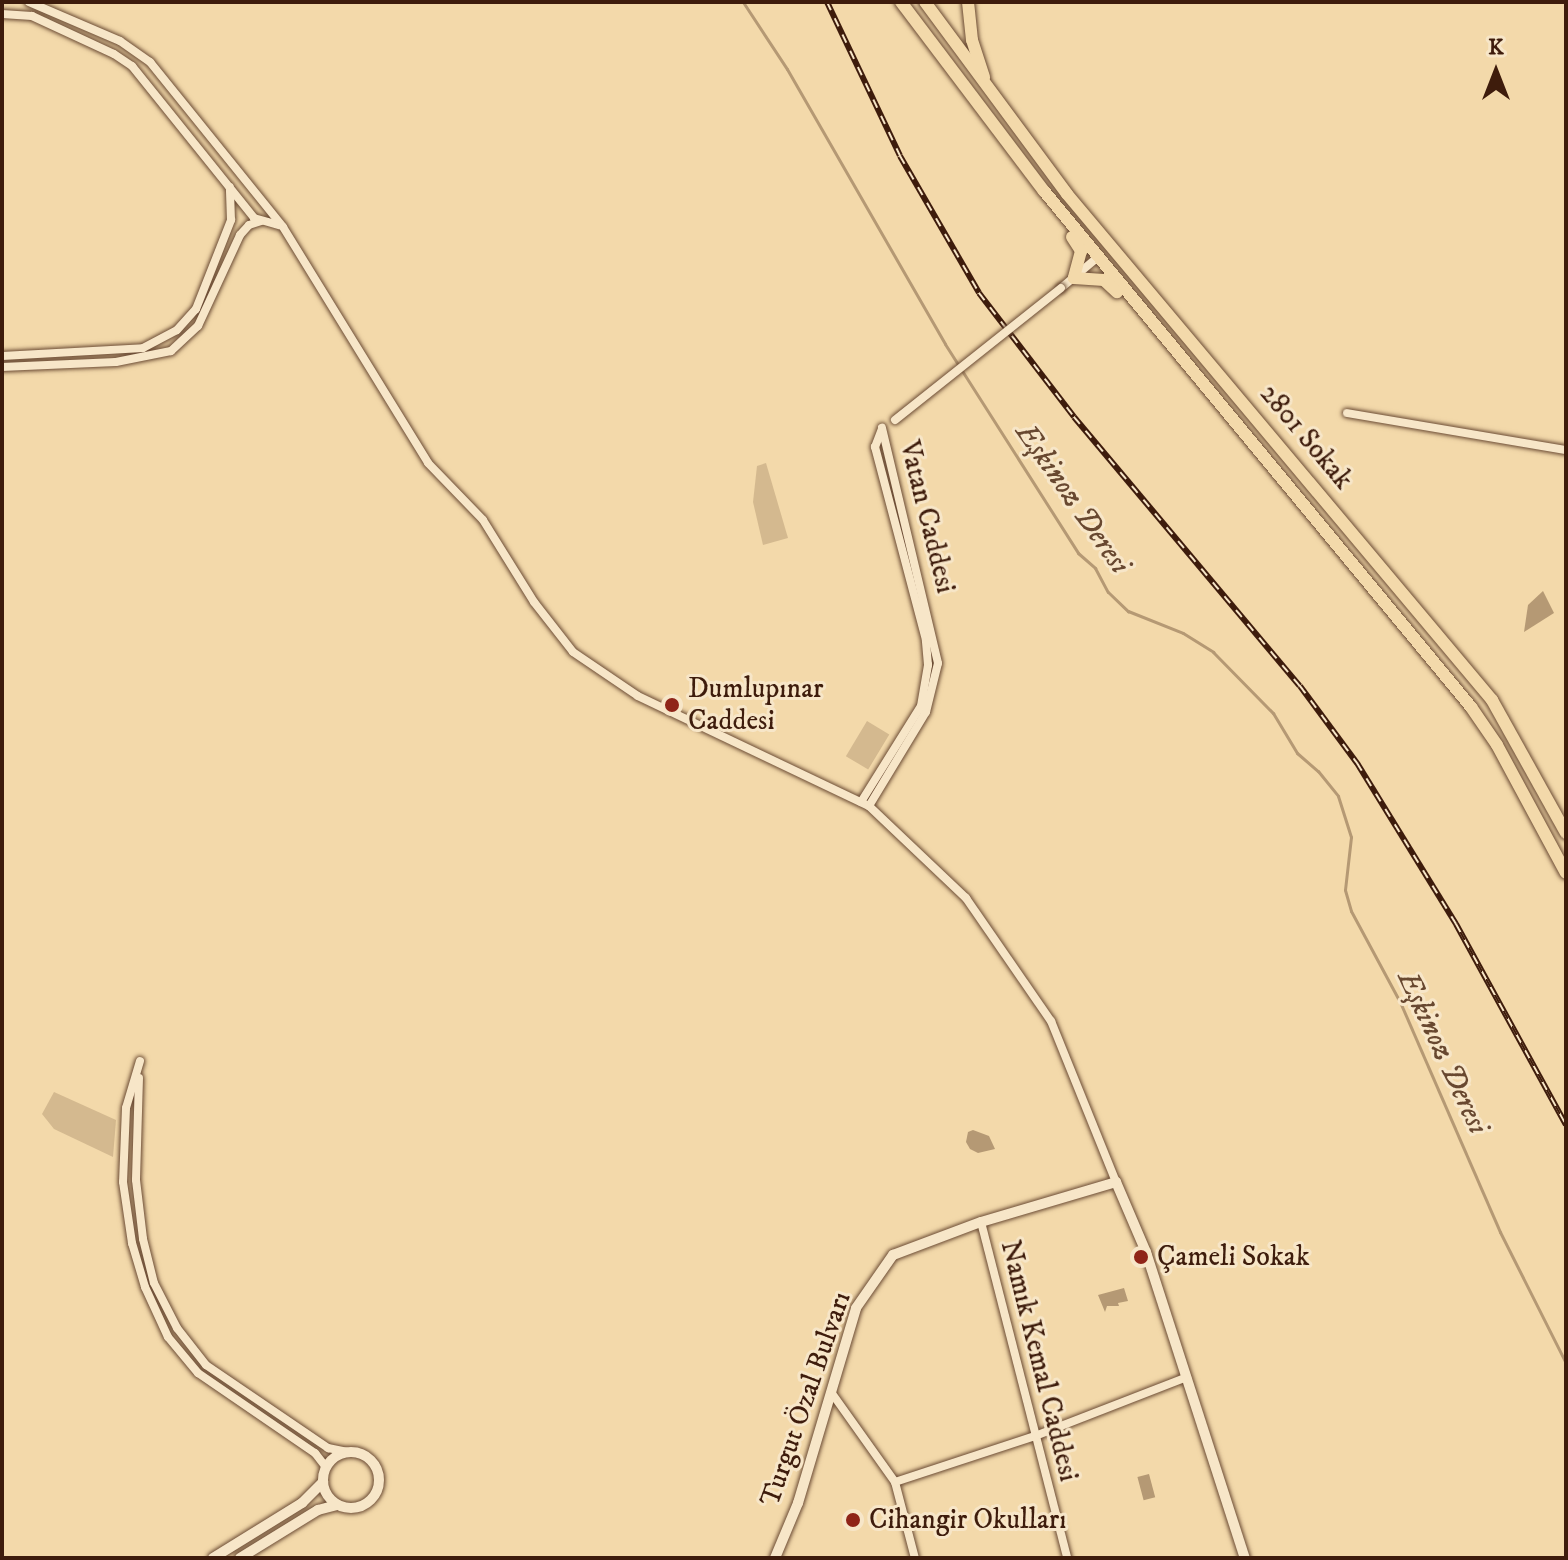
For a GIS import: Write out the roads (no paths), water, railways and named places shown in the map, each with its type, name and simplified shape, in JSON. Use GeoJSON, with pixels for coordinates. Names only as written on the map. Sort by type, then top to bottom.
{"type":"FeatureCollection","features":[{"type":"Feature","properties":{"kind":"main road"},"geometry":{"type":"LineString","coordinates":[[904,2],[912,18],[1023,165],[1044,203],[1079,246],[1081,258],[1074,278],[1104,280],[1139,317],[1160,331]]}},
{"type":"Feature","properties":{"kind":"main road","name":"2801 Sokak"},"geometry":{"type":"LineString","coordinates":[[925,2],[1067,194],[1492,700],[1566,833]]}},
{"type":"Feature","properties":{"kind":"main road"},"geometry":{"type":"LineString","coordinates":[[968,2],[972,40],[987,88]]}},
{"type":"Feature","properties":{"kind":"main road","name":"2801 Sokak"},"geometry":{"type":"LineString","coordinates":[[1023,165],[1471,707],[1497,745],[1566,873]]}},
{"type":"Feature","properties":{"kind":"main road"},"geometry":{"type":"LineString","coordinates":[[1098,257],[1111,245]]}},
{"type":"Feature","properties":{"kind":"street"},"geometry":{"type":"LineString","coordinates":[[29,2],[120,41],[150,62],[283,227],[428,463],[483,520],[534,602],[573,652],[638,696],[865,804],[966,898],[1051,1021],[1146,1252],[1245,1558]]}},
{"type":"Feature","properties":{"kind":"street"},"geometry":{"type":"LineString","coordinates":[[2,14],[32,16],[114,54],[132,66],[254,218],[283,227]]}},
{"type":"Feature","properties":{"kind":"street"},"geometry":{"type":"LineString","coordinates":[[2,356],[143,348],[177,330],[196,309],[231,220],[230,186]]}},
{"type":"Feature","properties":{"kind":"street"},"geometry":{"type":"LineString","coordinates":[[2,367],[116,362],[171,351],[198,326],[240,235],[249,225],[261,221]]}},
{"type":"Feature","properties":{"kind":"street"},"geometry":{"type":"LineString","coordinates":[[1074,278],[1098,257]]}},
{"type":"Feature","properties":{"kind":"street","name":"Vatan Caddesi"},"geometry":{"type":"LineString","coordinates":[[865,804],[926,712],[938,663],[882,428],[1074,278]]}},
{"type":"Feature","properties":{"kind":"street"},"geometry":{"type":"LineString","coordinates":[[1347,413],[1566,450]]}},
{"type":"Feature","properties":{"kind":"street"},"geometry":{"type":"LineString","coordinates":[[240,1558],[318,1510],[337,1505],[356,1508],[365,1504],[377,1490],[377,1472],[366,1457],[328,1448],[206,1365],[177,1328],[154,1283],[143,1239],[136,1180],[140,1061],[126,1108],[123,1182],[132,1243],[145,1287],[162,1325],[198,1373],[315,1453],[326,1467]]}},
{"type":"Feature","properties":{"kind":"street","name":"Turgut Özal Bulvarı"},"geometry":{"type":"LineString","coordinates":[[775,1558],[798,1503],[856,1308],[893,1255],[981,1222],[1116,1182]]}},
{"type":"Feature","properties":{"kind":"street","name":"Namık Kemal Caddesi"},"geometry":{"type":"LineString","coordinates":[[981,1222],[1067,1558]]}},
{"type":"Feature","properties":{"kind":"street"},"geometry":{"type":"LineString","coordinates":[[895,1482],[1035,1436],[1187,1377]]}},
{"type":"Feature","properties":{"kind":"street"},"geometry":{"type":"LineString","coordinates":[[831,1392],[895,1482],[915,1558]]}},
{"type":"Feature","properties":{"kind":"street"},"geometry":{"type":"LineString","coordinates":[[337,1505],[325,1491],[326,1467],[331,1460],[348,1452]]}},
{"type":"Feature","properties":{"kind":"street"},"geometry":{"type":"LineString","coordinates":[[213,1558],[302,1503],[323,1482]]}},
{"type":"Feature","properties":{"kind":"waterway","name":"Eşkinoz Deresi"},"geometry":{"type":"LineString","coordinates":[[743,2],[787,69],[945,344],[1078,553],[1095,568],[1108,592],[1128,611],[1183,633],[1213,652],[1273,713],[1297,753],[1318,771],[1338,796],[1351,837],[1345,890],[1351,911],[1400,1002],[1500,1232],[1566,1363]]}},
{"type":"Feature","properties":{"kind":"railway"},"geometry":{"type":"LineString","coordinates":[[827,2],[900,156],[979,293],[1074,417],[1300,686],[1357,763],[1456,924],[1566,1125]]}},
{"type":"Feature","properties":{"kind":"place","name":"Dumlupınar Caddesi"},"geometry":{"type":"Point","coordinates":[672,705]}},
{"type":"Feature","properties":{"kind":"place","name":"Çameli Sokak"},"geometry":{"type":"Point","coordinates":[1141,1257]}},
{"type":"Feature","properties":{"kind":"place","name":"Cihangir Okulları"},"geometry":{"type":"Point","coordinates":[853,1520]}}]}
